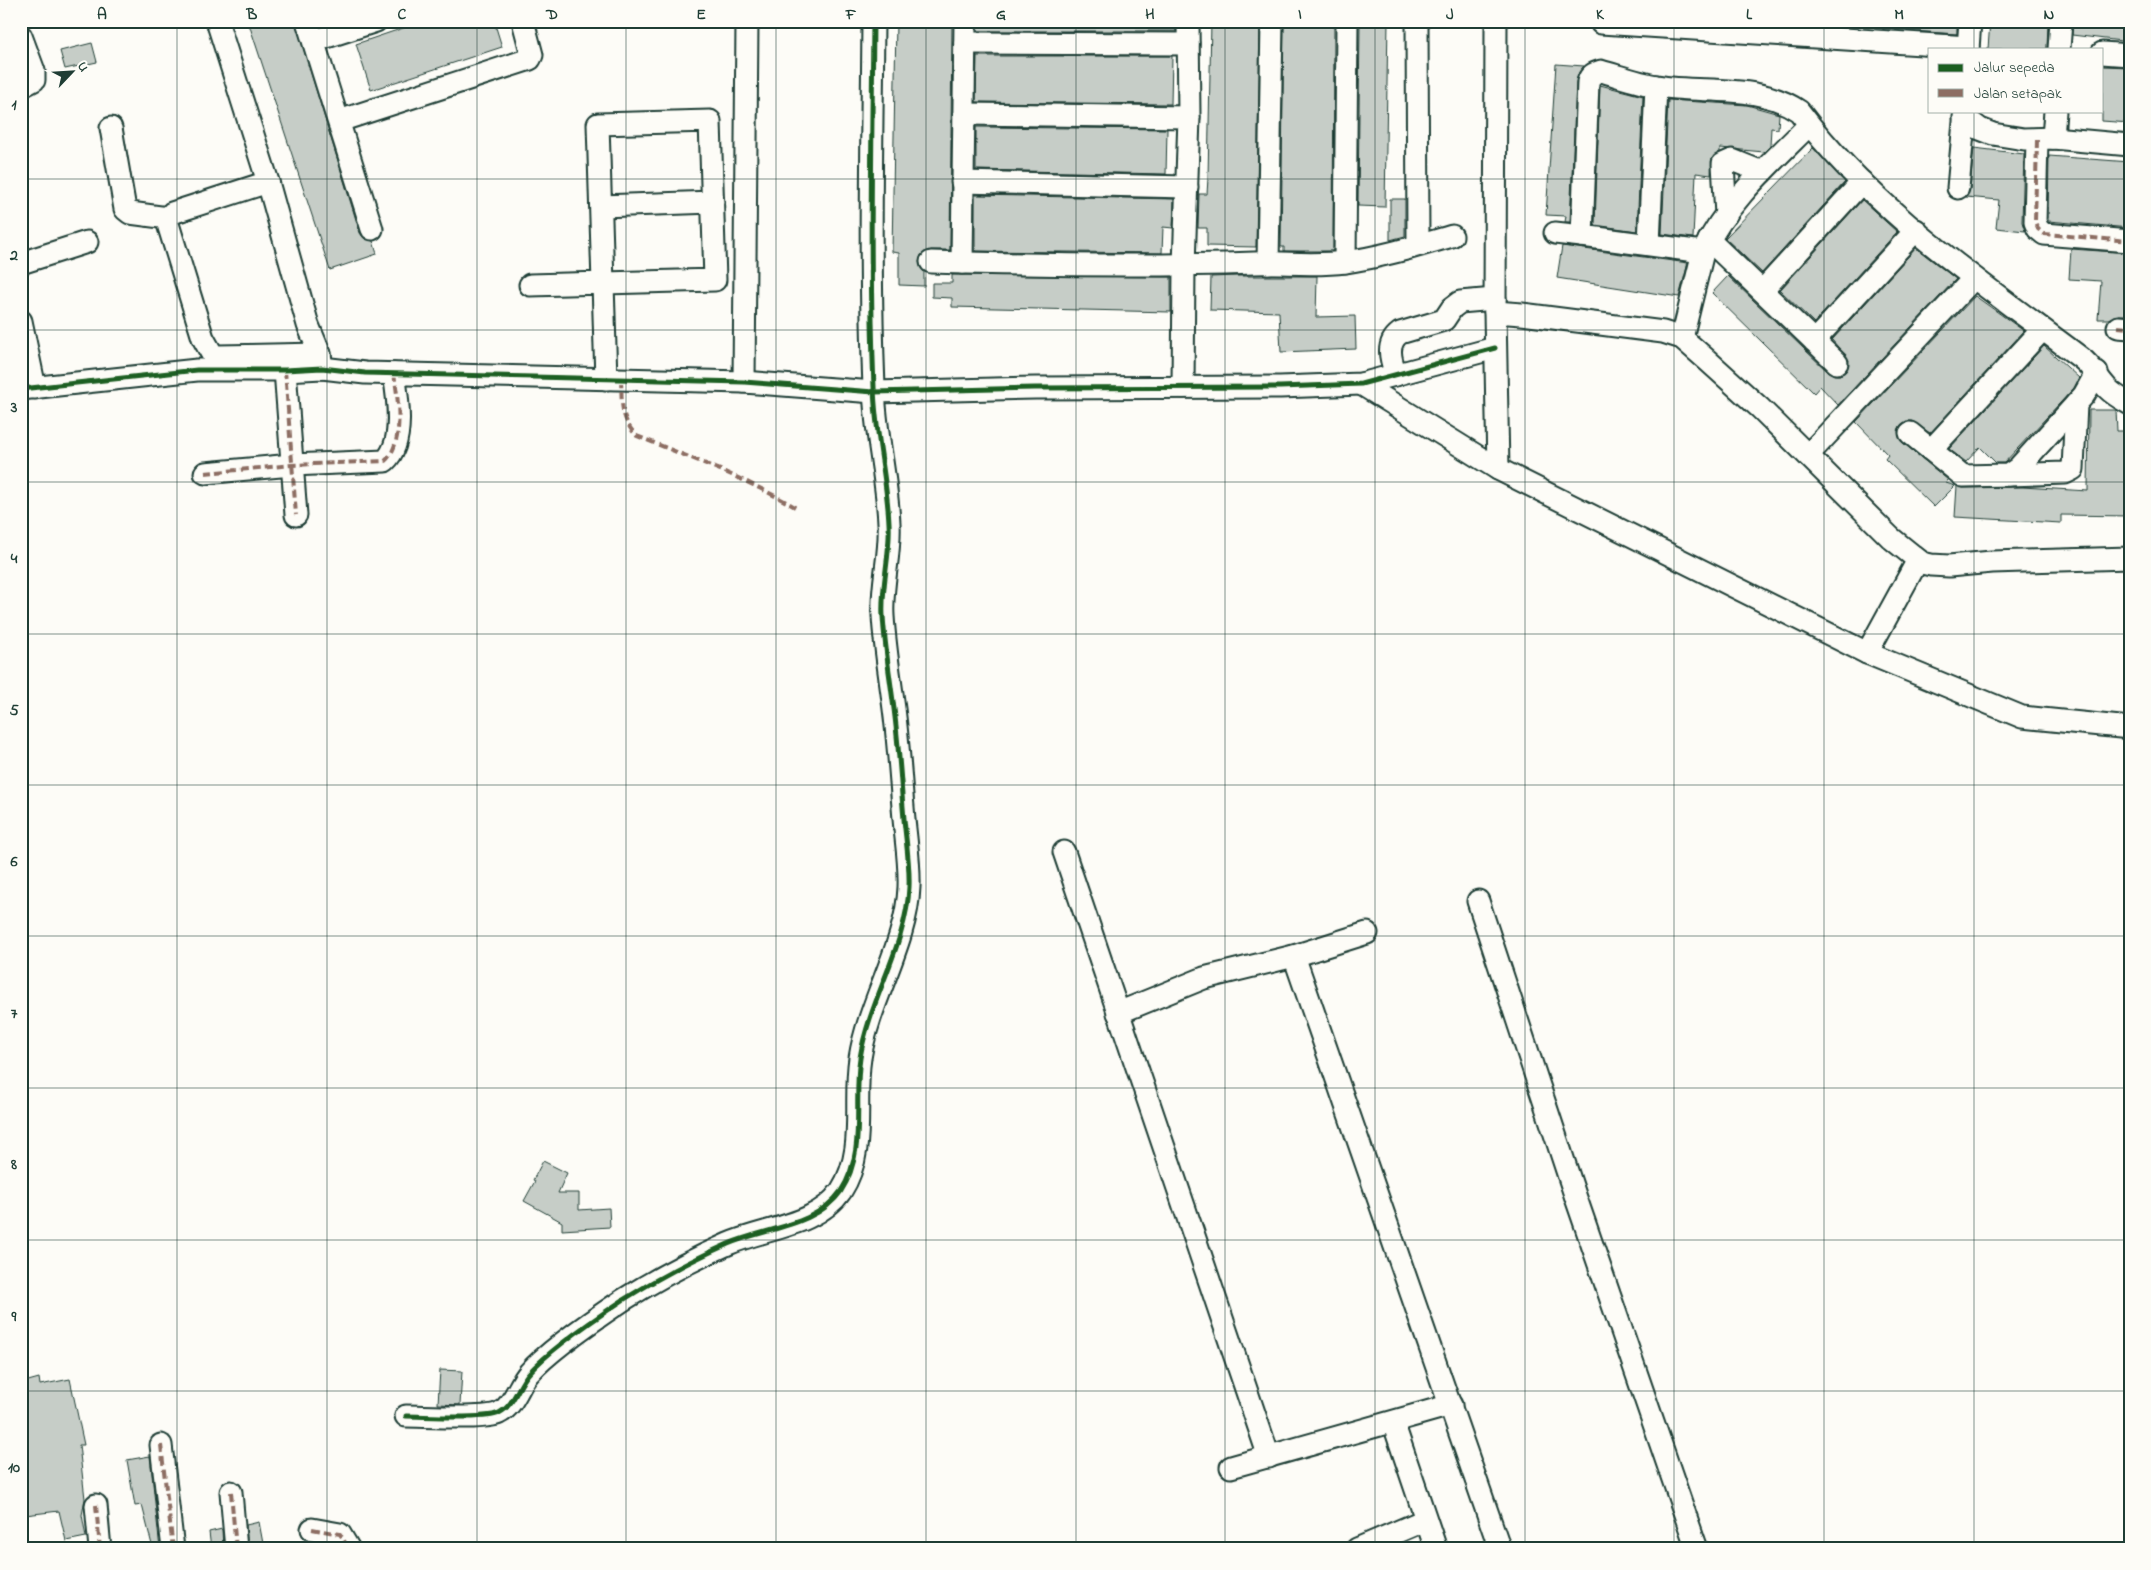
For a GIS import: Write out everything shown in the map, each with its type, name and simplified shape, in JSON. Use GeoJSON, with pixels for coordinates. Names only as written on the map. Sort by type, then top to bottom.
{"type":"FeatureCollection","features":[{"type":"Feature","properties":{"kind":"street"},"geometry":{"type":"LineString","coordinates":[[218,21],[268,182],[308,325],[321,361]]}},
{"type":"Feature","properties":{"kind":"street"},"geometry":{"type":"LineString","coordinates":[[372,229],[311,31],[376,21]]}},
{"type":"Feature","properties":{"kind":"street"},"geometry":{"type":"LineString","coordinates":[[339,121],[530,59],[532,55],[523,21]]}},
{"type":"Feature","properties":{"kind":"street"},"geometry":{"type":"LineString","coordinates":[[744,382],[747,21]]}},
{"type":"Feature","properties":{"kind":"street"},"geometry":{"type":"LineString","coordinates":[[406,1416],[494,1416],[502,1412],[511,1402],[529,1373],[554,1351],[620,1302],[662,1276],[733,1242],[814,1215],[827,1208],[843,1188],[854,1156],[859,1123],[858,1072],[864,1034],[906,919],[910,886],[895,718],[885,650],[883,608],[888,566],[890,523],[874,392],[871,250],[873,21]]}},
{"type":"Feature","properties":{"kind":"street"},"geometry":{"type":"LineString","coordinates":[[962,263],[965,21]]}},
{"type":"Feature","properties":{"kind":"street"},"geometry":{"type":"LineString","coordinates":[[1183,387],[1184,266],[1189,117],[1188,21]]}},
{"type":"Feature","properties":{"kind":"street"},"geometry":{"type":"LineString","coordinates":[[1268,263],[1272,21]]}},
{"type":"Feature","properties":{"kind":"street"},"geometry":{"type":"LineString","coordinates":[[1345,262],[1347,21]]}},
{"type":"Feature","properties":{"kind":"street"},"geometry":{"type":"LineString","coordinates":[[1417,21],[1418,245]]}},
{"type":"Feature","properties":{"kind":"street"},"geometry":{"type":"LineString","coordinates":[[1496,21],[1495,348],[1498,469]]}},
{"type":"Feature","properties":{"kind":"street"},"geometry":{"type":"LineString","coordinates":[[1601,23],[1729,26],[1968,48],[1970,21]]}},
{"type":"Feature","properties":{"kind":"street"},"geometry":{"type":"LineString","coordinates":[[2059,48],[2061,21]]}},
{"type":"Feature","properties":{"kind":"street"},"geometry":{"type":"LineString","coordinates":[[21,36],[34,71],[34,80],[21,87]]}},
{"type":"Feature","properties":{"kind":"street"},"geometry":{"type":"LineString","coordinates":[[965,43],[1188,44]]}},
{"type":"Feature","properties":{"kind":"street"},"geometry":{"type":"LineString","coordinates":[[2104,53],[2130,55]]}},
{"type":"Feature","properties":{"kind":"street"},"geometry":{"type":"LineString","coordinates":[[1582,236],[1589,78],[1596,72],[1601,71],[1656,86],[1768,96],[1778,99],[1800,111],[1810,125],[1862,182],[1916,230],[1974,278],[2083,359],[2097,372],[2109,391],[2130,404]]}},
{"type":"Feature","properties":{"kind":"street"},"geometry":{"type":"LineString","coordinates":[[1649,244],[1656,86]]}},
{"type":"Feature","properties":{"kind":"street"},"geometry":{"type":"LineString","coordinates":[[2055,112],[2045,139],[2035,222],[2038,229],[2044,234],[2130,240]]}},
{"type":"Feature","properties":{"kind":"street"},"geometry":{"type":"LineString","coordinates":[[964,114],[1189,117]]}},
{"type":"Feature","properties":{"kind":"street"},"geometry":{"type":"LineString","coordinates":[[1964,114],[1980,129],[1993,134],[2130,145]]}},
{"type":"Feature","properties":{"kind":"street"},"geometry":{"type":"LineString","coordinates":[[1958,188],[1964,114]]}},
{"type":"Feature","properties":{"kind":"street"},"geometry":{"type":"LineString","coordinates":[[530,285],[603,283],[715,280],[710,121],[598,124],[601,206],[603,283],[606,379]]}},
{"type":"Feature","properties":{"kind":"street"},"geometry":{"type":"LineString","coordinates":[[1682,338],[1706,246],[1726,215],[1762,172],[1810,125]]}},
{"type":"Feature","properties":{"kind":"street"},"geometry":{"type":"LineString","coordinates":[[111,128],[124,209],[130,213],[168,218]]}},
{"type":"Feature","properties":{"kind":"street"},"geometry":{"type":"LineString","coordinates":[[1726,215],[1722,173],[1723,164],[1732,160],[1762,172]]}},
{"type":"Feature","properties":{"kind":"street"},"geometry":{"type":"LineString","coordinates":[[268,182],[172,213],[168,218],[168,224],[203,338],[212,354],[321,361],[365,373],[744,382],[874,392],[1360,384],[1495,348]]}},
{"type":"Feature","properties":{"kind":"street"},"geometry":{"type":"LineString","coordinates":[[962,182],[1188,187]]}},
{"type":"Feature","properties":{"kind":"street"},"geometry":{"type":"LineString","coordinates":[[1763,290],[1862,182]]}},
{"type":"Feature","properties":{"kind":"street"},"geometry":{"type":"LineString","coordinates":[[601,206],[713,202]]}},
{"type":"Feature","properties":{"kind":"street"},"geometry":{"type":"LineString","coordinates":[[1814,341],[1916,230]]}},
{"type":"Feature","properties":{"kind":"street"},"geometry":{"type":"LineString","coordinates":[[1555,233],[1649,244],[1706,246],[1763,290],[1837,363]]}},
{"type":"Feature","properties":{"kind":"street"},"geometry":{"type":"LineString","coordinates":[[931,262],[1184,266],[1345,262],[1452,236]]}},
{"type":"Feature","properties":{"kind":"street"},"geometry":{"type":"LineString","coordinates":[[21,263],[87,242]]}},
{"type":"Feature","properties":{"kind":"street"},"geometry":{"type":"LineString","coordinates":[[1808,455],[1974,278]]}},
{"type":"Feature","properties":{"kind":"street"},"geometry":{"type":"LineString","coordinates":[[1396,375],[1390,355],[1394,337],[1400,333],[1444,320],[1452,308],[1460,302],[1495,306],[1515,313],[1664,332],[1682,338],[1760,408],[1891,538],[1918,560],[1931,566],[1949,566],[1992,562],[2130,558]]}},
{"type":"Feature","properties":{"kind":"street"},"geometry":{"type":"LineString","coordinates":[[21,321],[28,388],[197,370],[285,370],[321,361]]}},
{"type":"Feature","properties":{"kind":"street"},"geometry":{"type":"LineString","coordinates":[[1931,450],[2042,330]]}},
{"type":"Feature","properties":{"kind":"street"},"geometry":{"type":"LineString","coordinates":[[285,370],[296,514]]}},
{"type":"Feature","properties":{"kind":"street"},"geometry":{"type":"LineString","coordinates":[[2008,474],[2018,468],[2076,404],[2097,372]]}},
{"type":"Feature","properties":{"kind":"street"},"geometry":{"type":"LineString","coordinates":[[205,473],[292,465],[379,463],[388,458],[393,448],[400,417],[394,374]]}},
{"type":"Feature","properties":{"kind":"street"},"geometry":{"type":"LineString","coordinates":[[1360,384],[1498,469],[1867,653],[2022,718],[2130,728]]}},
{"type":"Feature","properties":{"kind":"street"},"geometry":{"type":"LineString","coordinates":[[1910,433],[1963,476],[2065,473],[2073,469],[2076,404]]}},
{"type":"Feature","properties":{"kind":"street"},"geometry":{"type":"LineString","coordinates":[[1867,653],[1918,560]]}},
{"type":"Feature","properties":{"kind":"street"},"geometry":{"type":"LineString","coordinates":[[1064,852],[1269,1456]]}},
{"type":"Feature","properties":{"kind":"street"},"geometry":{"type":"LineString","coordinates":[[1478,901],[1697,1549]]}},
{"type":"Feature","properties":{"kind":"street"},"geometry":{"type":"LineString","coordinates":[[1118,1013],[1204,978],[1294,956],[1367,933]]}},
{"type":"Feature","properties":{"kind":"street"},"geometry":{"type":"LineString","coordinates":[[1294,956],[1500,1549]]}},
{"type":"Feature","properties":{"kind":"street"},"geometry":{"type":"LineString","coordinates":[[1231,1467],[1451,1405]]}},
{"type":"Feature","properties":{"kind":"street"},"geometry":{"type":"LineString","coordinates":[[1393,1422],[1436,1549]]}},
{"type":"Feature","properties":{"kind":"street"},"geometry":{"type":"LineString","coordinates":[[161,1445],[173,1549]]}},
{"type":"Feature","properties":{"kind":"street"},"geometry":{"type":"LineString","coordinates":[[232,1492],[236,1549]]}},
{"type":"Feature","properties":{"kind":"street"},"geometry":{"type":"LineString","coordinates":[[96,1505],[100,1549]]}},
{"type":"Feature","properties":{"kind":"street"},"geometry":{"type":"LineString","coordinates":[[1356,1549],[1425,1520]]}},
{"type":"Feature","properties":{"kind":"street"},"geometry":{"type":"LineString","coordinates":[[312,1529],[340,1534],[348,1549]]}},
{"type":"Feature","properties":{"kind":"building"},"geometry":{"type":"Polygon","coordinates":[[[248,21],[295,21],[360,233],[364,238],[373,241],[377,254],[330,270],[248,21]]]}},
{"type":"Feature","properties":{"kind":"building"},"geometry":{"type":"Polygon","coordinates":[[[424,21],[494,21],[502,47],[371,90],[356,44],[424,21]]]}},
{"type":"Feature","properties":{"kind":"building"},"geometry":{"type":"Polygon","coordinates":[[[896,21],[952,21],[950,250],[931,250],[921,255],[919,262],[924,272],[924,286],[899,285],[899,253],[892,252],[896,21]]]}},
{"type":"Feature","properties":{"kind":"building"},"geometry":{"type":"Polygon","coordinates":[[[978,21],[1176,21],[1176,31],[977,31],[978,21]]]}},
{"type":"Feature","properties":{"kind":"building"},"geometry":{"type":"Polygon","coordinates":[[[1211,21],[1260,21],[1256,247],[1207,246],[1207,228],[1198,228],[1199,194],[1207,194],[1211,21]]]}},
{"type":"Feature","properties":{"kind":"building"},"geometry":{"type":"Polygon","coordinates":[[[1284,21],[1334,21],[1333,251],[1284,251],[1284,247],[1281,247],[1284,21]]]}},
{"type":"Feature","properties":{"kind":"building"},"geometry":{"type":"Polygon","coordinates":[[[1360,21],[1388,21],[1385,207],[1358,206],[1360,21]]]}},
{"type":"Feature","properties":{"kind":"building"},"geometry":{"type":"Polygon","coordinates":[[[1883,21],[1957,21],[1957,34],[1883,29],[1883,21]]]}},
{"type":"Feature","properties":{"kind":"building"},"geometry":{"type":"Polygon","coordinates":[[[1990,21],[2048,21],[2047,48],[1988,48],[1990,21]]]}},
{"type":"Feature","properties":{"kind":"building"},"geometry":{"type":"Polygon","coordinates":[[[2073,21],[2130,21],[2130,42],[2072,35],[2073,21]]]}},
{"type":"Feature","properties":{"kind":"building"},"geometry":{"type":"Polygon","coordinates":[[[92,43],[97,62],[65,69],[60,51],[92,43]]]}},
{"type":"Feature","properties":{"kind":"building"},"geometry":{"type":"Polygon","coordinates":[[[977,56],[1172,56],[1171,104],[976,102],[977,56]]]}},
{"type":"Feature","properties":{"kind":"building"},"geometry":{"type":"Polygon","coordinates":[[[1556,64],[1584,66],[1579,72],[1576,82],[1570,222],[1565,222],[1566,216],[1546,215],[1556,64]]]}},
{"type":"Feature","properties":{"kind":"building"},"geometry":{"type":"Polygon","coordinates":[[[2104,66],[2130,67],[2130,123],[2102,121],[2102,112],[2104,112],[2104,66]]]}},
{"type":"Feature","properties":{"kind":"building"},"geometry":{"type":"Polygon","coordinates":[[[1600,85],[1643,96],[1637,231],[1595,225],[1600,85]]]}},
{"type":"Feature","properties":{"kind":"building"},"geometry":{"type":"Polygon","coordinates":[[[1668,100],[1747,105],[1779,114],[1778,129],[1771,128],[1770,146],[1764,152],[1720,148],[1720,152],[1712,158],[1711,175],[1696,173],[1693,238],[1662,234],[1668,100]]]}},
{"type":"Feature","properties":{"kind":"building"},"geometry":{"type":"Polygon","coordinates":[[[976,127],[1167,129],[1166,174],[976,170],[976,127]]]}},
{"type":"Feature","properties":{"kind":"building"},"geometry":{"type":"Polygon","coordinates":[[[1813,148],[1845,182],[1762,273],[1725,238],[1813,148]]]}},
{"type":"Feature","properties":{"kind":"building"},"geometry":{"type":"Polygon","coordinates":[[[1974,148],[2024,154],[2022,222],[2025,231],[1996,228],[1999,200],[1966,197],[1970,189],[1974,148]]]}},
{"type":"Feature","properties":{"kind":"building"},"geometry":{"type":"Polygon","coordinates":[[[2049,156],[2130,162],[2130,228],[2048,221],[2049,156]]]}},
{"type":"Feature","properties":{"kind":"building"},"geometry":{"type":"Polygon","coordinates":[[[975,195],[1174,199],[1173,228],[1163,227],[1162,253],[975,251],[975,195]]]}},
{"type":"Feature","properties":{"kind":"building"},"geometry":{"type":"Polygon","coordinates":[[[1390,199],[1405,199],[1405,236],[1390,240],[1390,199]]]}},
{"type":"Feature","properties":{"kind":"building"},"geometry":{"type":"Polygon","coordinates":[[[1862,200],[1897,232],[1814,323],[1780,290],[1862,200]]]}},
{"type":"Feature","properties":{"kind":"building"},"geometry":{"type":"Polygon","coordinates":[[[1562,246],[1688,263],[1679,297],[1557,278],[1562,246]]]}},
{"type":"Feature","properties":{"kind":"building"},"geometry":{"type":"Polygon","coordinates":[[[1916,248],[1956,279],[1838,405],[1820,386],[1814,393],[1712,293],[1728,276],[1828,372],[1840,375],[1846,371],[1849,360],[1832,340],[1916,248]]]}},
{"type":"Feature","properties":{"kind":"building"},"geometry":{"type":"Polygon","coordinates":[[[2071,249],[2130,253],[2130,315],[2098,319],[2101,281],[2069,279],[2071,249]]]}},
{"type":"Feature","properties":{"kind":"building"},"geometry":{"type":"Polygon","coordinates":[[[952,275],[1171,277],[1171,312],[952,307],[952,298],[932,297],[932,283],[952,283],[952,275]]]}},
{"type":"Feature","properties":{"kind":"building"},"geometry":{"type":"Polygon","coordinates":[[[1317,276],[1316,317],[1355,316],[1356,349],[1281,352],[1279,312],[1210,310],[1211,277],[1317,276]]]}},
{"type":"Feature","properties":{"kind":"building"},"geometry":{"type":"Polygon","coordinates":[[[1975,296],[2024,331],[1930,433],[1912,421],[1906,421],[1900,426],[1898,432],[1902,442],[1948,480],[1946,483],[1955,486],[1934,507],[1885,459],[1888,455],[1856,422],[1975,296]]]}},
{"type":"Feature","properties":{"kind":"building"},"geometry":{"type":"Polygon","coordinates":[[[2044,346],[2079,378],[2074,388],[2004,463],[1996,463],[1980,447],[1966,462],[1949,449],[2044,346]]]}},
{"type":"Feature","properties":{"kind":"building"},"geometry":{"type":"Polygon","coordinates":[[[2089,410],[2116,410],[2117,431],[2130,431],[2130,516],[2061,515],[2061,523],[1955,517],[1957,486],[1963,488],[2022,487],[2088,491],[2089,410]]]}},
{"type":"Feature","properties":{"kind":"building"},"geometry":{"type":"Polygon","coordinates":[[[543,1161],[567,1173],[558,1193],[579,1193],[579,1210],[609,1208],[610,1227],[562,1230],[562,1222],[524,1201],[543,1161]]]}},
{"type":"Feature","properties":{"kind":"building"},"geometry":{"type":"Polygon","coordinates":[[[440,1370],[462,1371],[460,1405],[438,1404],[440,1370]]]}},
{"type":"Feature","properties":{"kind":"building"},"geometry":{"type":"Polygon","coordinates":[[[39,1378],[40,1385],[70,1379],[84,1445],[79,1445],[85,1499],[82,1515],[86,1537],[66,1541],[59,1511],[25,1515],[21,1481],[21,1383],[39,1378]]]}},
{"type":"Feature","properties":{"kind":"building"},"geometry":{"type":"Polygon","coordinates":[[[150,1456],[160,1549],[153,1549],[142,1505],[135,1506],[127,1460],[150,1456]]]}},
{"type":"Feature","properties":{"kind":"building"},"geometry":{"type":"Polygon","coordinates":[[[259,1522],[264,1549],[248,1549],[246,1525],[259,1522]]]}},
{"type":"Feature","properties":{"kind":"building"},"geometry":{"type":"Polygon","coordinates":[[[222,1529],[223,1549],[211,1549],[209,1532],[222,1529]]]}},
{"type":"Feature","properties":{"kind":"marked path"},"geometry":{"type":"LineString","coordinates":[[2037,140],[2035,222],[2038,229],[2044,234],[2130,241]]}},
{"type":"Feature","properties":{"kind":"marked path"},"geometry":{"type":"LineString","coordinates":[[2118,327],[2130,328]]}},
{"type":"Feature","properties":{"kind":"marked path"},"geometry":{"type":"LineString","coordinates":[[285,370],[296,515]]}},
{"type":"Feature","properties":{"kind":"marked path"},"geometry":{"type":"LineString","coordinates":[[205,473],[292,465],[385,461],[391,453],[398,432],[398,407],[394,374]]}},
{"type":"Feature","properties":{"kind":"marked path"},"geometry":{"type":"LineString","coordinates":[[621,379],[623,410],[627,423],[637,436],[698,460],[795,507]]}},
{"type":"Feature","properties":{"kind":"marked path"},"geometry":{"type":"LineString","coordinates":[[161,1445],[173,1549]]}},
{"type":"Feature","properties":{"kind":"marked path"},"geometry":{"type":"LineString","coordinates":[[231,1492],[236,1549]]}},
{"type":"Feature","properties":{"kind":"marked path"},"geometry":{"type":"LineString","coordinates":[[96,1505],[100,1549]]}},
{"type":"Feature","properties":{"kind":"marked path"},"geometry":{"type":"LineString","coordinates":[[312,1529],[340,1534],[349,1549]]}},
{"type":"Feature","properties":{"kind":"cycle path"},"geometry":{"type":"LineString","coordinates":[[406,1416],[468,1417],[499,1413],[512,1400],[525,1378],[538,1364],[574,1334],[612,1307],[661,1277],[728,1244],[789,1225],[818,1212],[831,1203],[841,1191],[849,1176],[857,1143],[860,1058],[871,1015],[902,930],[909,887],[898,742],[883,616],[883,593],[889,535],[888,506],[875,404],[872,341],[873,21]]}},
{"type":"Feature","properties":{"kind":"cycle path"},"geometry":{"type":"LineString","coordinates":[[21,389],[197,370],[322,368],[365,373],[744,382],[874,392],[1035,388],[1280,387],[1361,384],[1495,348]]}}]}
